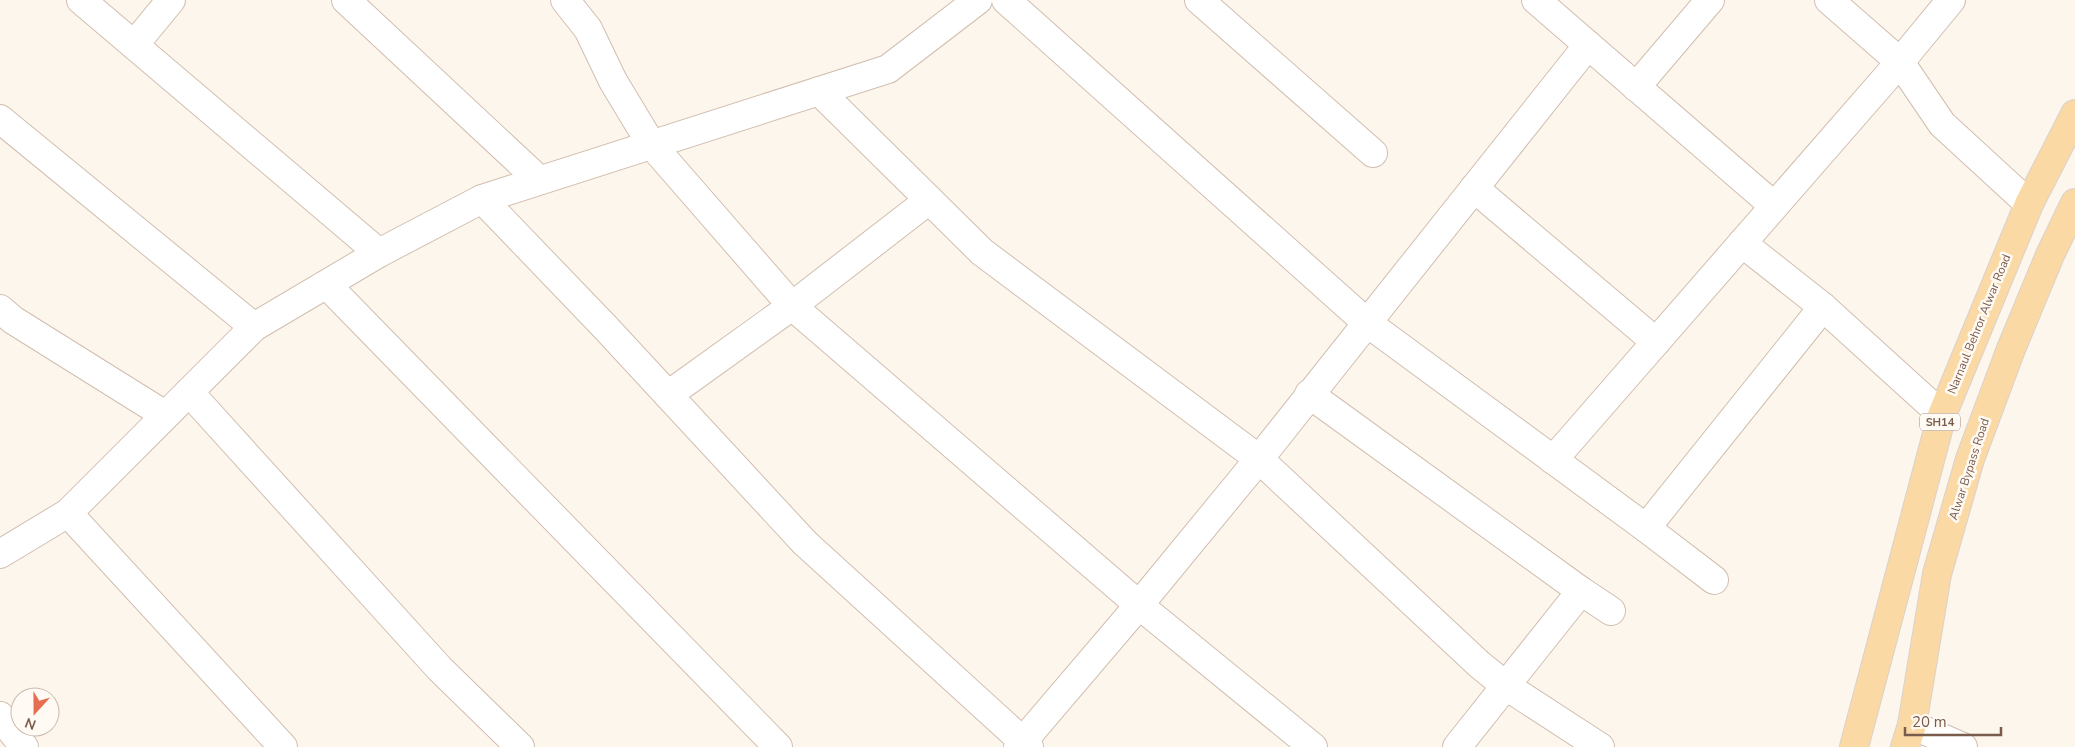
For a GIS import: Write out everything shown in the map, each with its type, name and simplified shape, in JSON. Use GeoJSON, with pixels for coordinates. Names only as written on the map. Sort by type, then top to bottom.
{"type":"FeatureCollection","features":[{"type":"Feature","properties":{"kind":"main road","name":"Narnaul Behror Alwar Road"},"geometry":{"type":"LineString","coordinates":[[1854,747],[1942,415],[2029,204],[2075,114]]}},
{"type":"Feature","properties":{"kind":"main road","name":"Alwar Bypass Road"},"geometry":{"type":"LineString","coordinates":[[1908,736],[1937,574],[1970,459],[2010,349],[2050,255],[2075,203]]}},
{"type":"Feature","properties":{"kind":"street"},"geometry":{"type":"LineString","coordinates":[[81,0],[379,253]]}},
{"type":"Feature","properties":{"kind":"street"},"geometry":{"type":"LineString","coordinates":[[134,45],[171,0]]}},
{"type":"Feature","properties":{"kind":"street"},"geometry":{"type":"LineString","coordinates":[[346,0],[539,180]]}},
{"type":"Feature","properties":{"kind":"street"},"geometry":{"type":"LineString","coordinates":[[565,0],[588,29],[613,81],[651,144],[792,306],[1139,605],[1313,747]]}},
{"type":"Feature","properties":{"kind":"street"},"geometry":{"type":"LineString","coordinates":[[0,554],[68,513],[254,327],[379,253],[482,199],[888,69],[978,0]]}},
{"type":"Feature","properties":{"kind":"street"},"geometry":{"type":"LineString","coordinates":[[1006,0],[1366,322],[1714,580]]}},
{"type":"Feature","properties":{"kind":"street"},"geometry":{"type":"LineString","coordinates":[[1199,0],[1373,153]]}},
{"type":"Feature","properties":{"kind":"street"},"geometry":{"type":"LineString","coordinates":[[1536,0],[1774,206]]}},
{"type":"Feature","properties":{"kind":"street"},"geometry":{"type":"LineString","coordinates":[[1636,87],[1710,0]]}},
{"type":"Feature","properties":{"kind":"street"},"geometry":{"type":"LineString","coordinates":[[1829,0],[1900,62],[1942,124],[2029,204]]}},
{"type":"Feature","properties":{"kind":"street"},"geometry":{"type":"LineString","coordinates":[[1553,460],[1900,62],[1951,0]]}},
{"type":"Feature","properties":{"kind":"street"},"geometry":{"type":"LineString","coordinates":[[482,199],[805,543],[1023,745],[1259,459],[1588,45]]}},
{"type":"Feature","properties":{"kind":"street"},"geometry":{"type":"LineString","coordinates":[[818,91],[982,252],[1259,459],[1480,665],[1506,686],[1600,747]]}},
{"type":"Feature","properties":{"kind":"street"},"geometry":{"type":"LineString","coordinates":[[0,119],[254,327]]}},
{"type":"Feature","properties":{"kind":"street"},"geometry":{"type":"LineString","coordinates":[[1474,188],[1656,342]]}},
{"type":"Feature","properties":{"kind":"street"},"geometry":{"type":"LineString","coordinates":[[668,395],[792,306],[929,200]]}},
{"type":"Feature","properties":{"kind":"street"},"geometry":{"type":"LineString","coordinates":[[1742,243],[1823,307],[1942,415]]}},
{"type":"Feature","properties":{"kind":"street"},"geometry":{"type":"LineString","coordinates":[[327,285],[778,747]]}},
{"type":"Feature","properties":{"kind":"street"},"geometry":{"type":"LineString","coordinates":[[1646,528],[1823,307]]}},
{"type":"Feature","properties":{"kind":"street"},"geometry":{"type":"LineString","coordinates":[[0,309],[13,320],[165,415]]}},
{"type":"Feature","properties":{"kind":"street"},"geometry":{"type":"LineString","coordinates":[[189,392],[440,669],[520,747]]}},
{"type":"Feature","properties":{"kind":"street"},"geometry":{"type":"LineString","coordinates":[[1310,394],[1581,591],[1611,610]]}},
{"type":"Feature","properties":{"kind":"street"},"geometry":{"type":"LineString","coordinates":[[68,513],[283,747]]}},
{"type":"Feature","properties":{"kind":"street"},"geometry":{"type":"LineString","coordinates":[[1457,747],[1581,591]]}},
{"type":"Feature","properties":{"kind":"street"},"geometry":{"type":"LineString","coordinates":[[0,716],[24,747]]}},
{"type":"Feature","properties":{"kind":"street"},"geometry":{"type":"LineString","coordinates":[[1908,736],[1963,747]]}}]}
